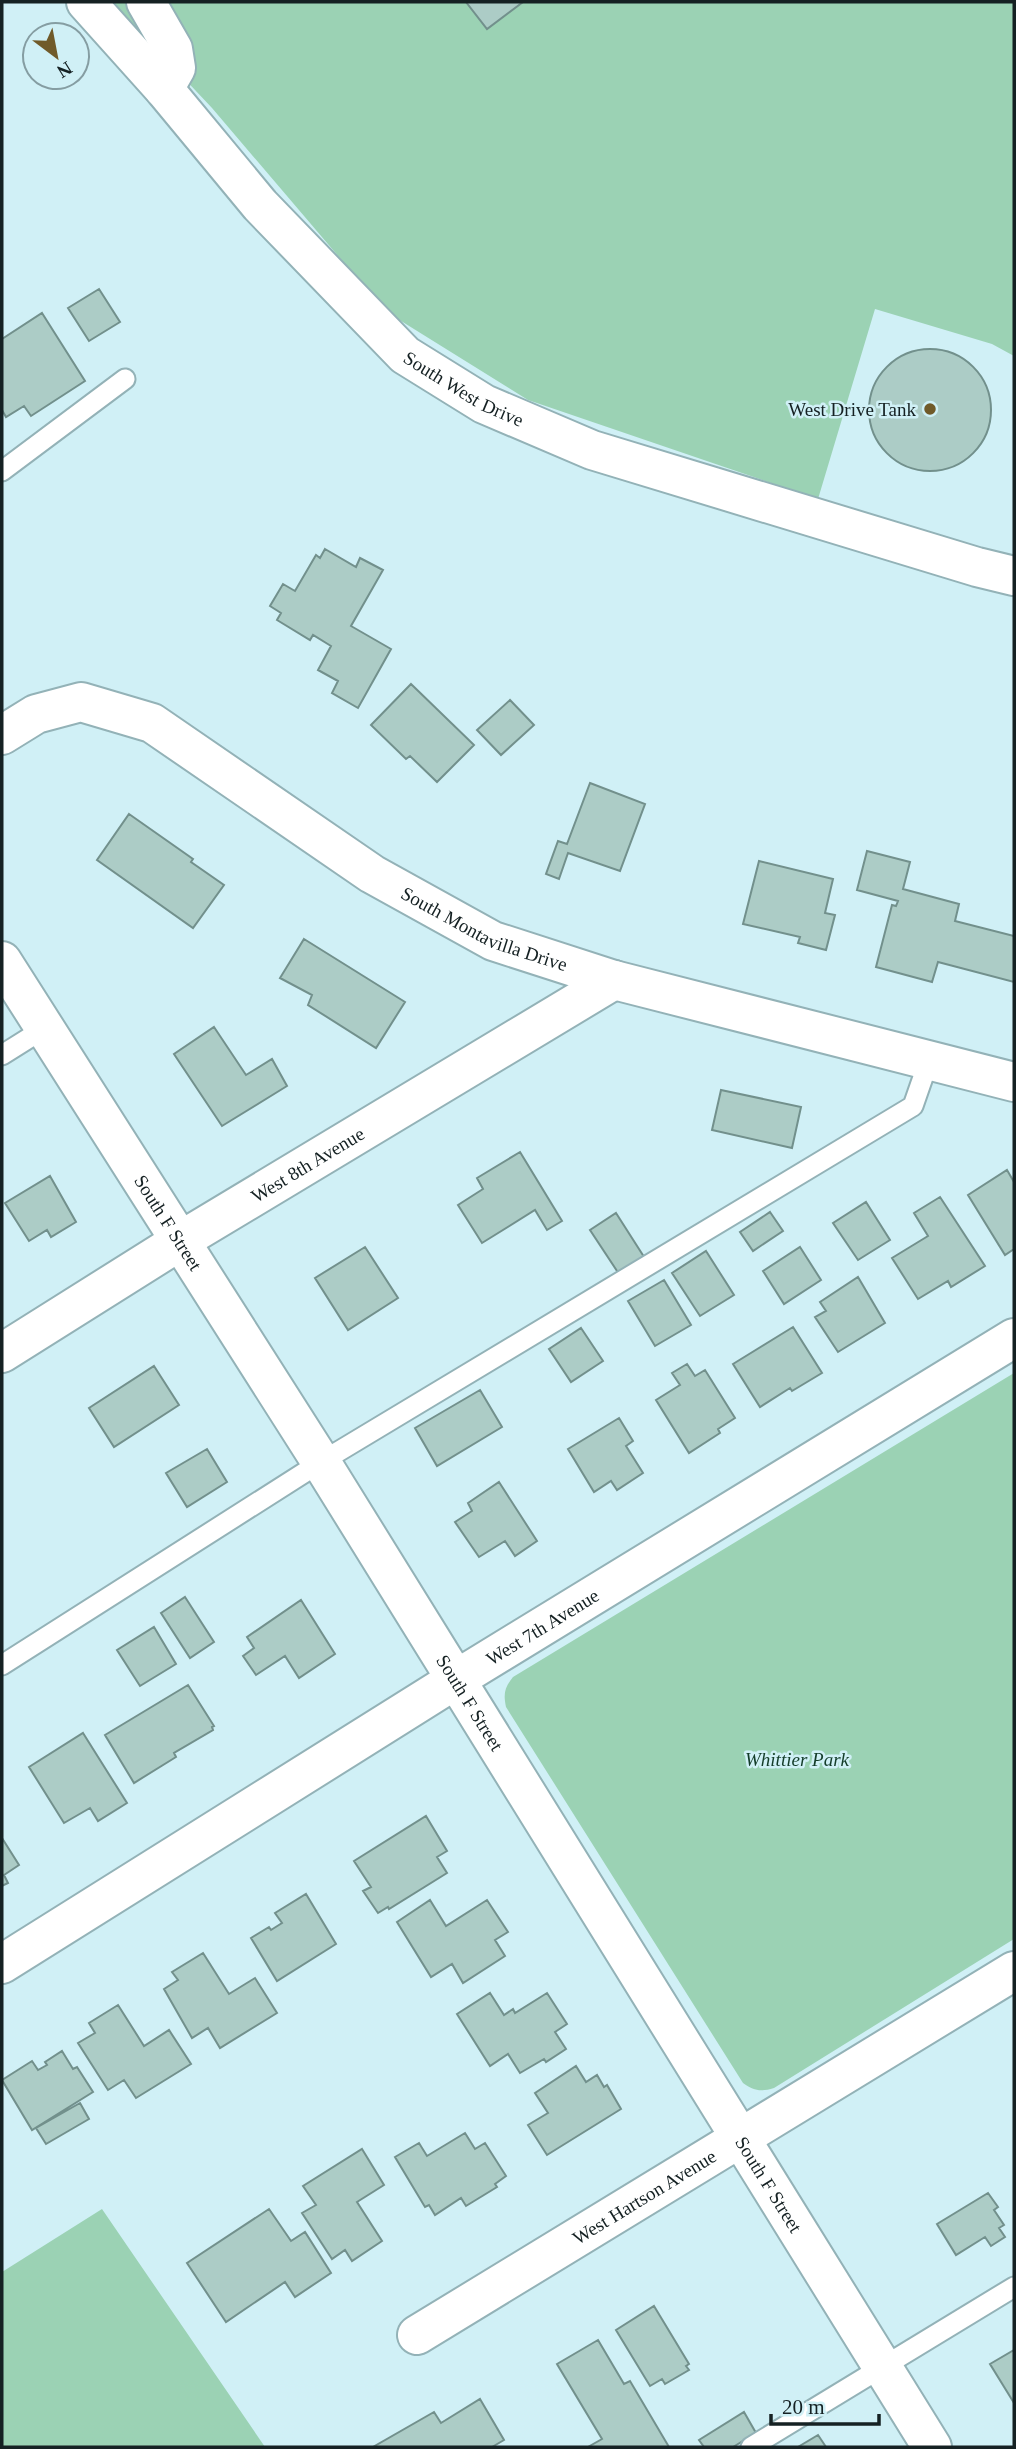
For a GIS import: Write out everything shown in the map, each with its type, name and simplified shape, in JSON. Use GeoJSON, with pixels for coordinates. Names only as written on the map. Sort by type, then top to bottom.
{"type":"FeatureCollection","features":[{"type":"Feature","properties":{"kind":"street","name":"South West Drive"},"geometry":{"type":"LineString","coordinates":[[86,2],[260,205],[405,355],[484,404],[592,450],[976,567],[1014,576]]}},
{"type":"Feature","properties":{"kind":"street"},"geometry":{"type":"LineString","coordinates":[[146,2],[173,49],[176,68],[163,89]]}},
{"type":"Feature","properties":{"kind":"street","name":"South Montavilla Drive"},"geometry":{"type":"LineString","coordinates":[[2,735],[36,714],[81,702],[152,723],[372,874],[493,940],[614,980],[1014,1082]]}},
{"type":"Feature","properties":{"kind":"street","name":"South F Street"},"geometry":{"type":"LineString","coordinates":[[2,961],[321,1462],[932,2447]]}},
{"type":"Feature","properties":{"kind":"street","name":"West 8th Avenue"},"geometry":{"type":"LineString","coordinates":[[2,1353],[180,1241],[614,980]]}},
{"type":"Feature","properties":{"kind":"street","name":"West 7th Avenue"},"geometry":{"type":"LineString","coordinates":[[2,1964],[455,1680],[1014,1338]]}},
{"type":"Feature","properties":{"kind":"street","name":"West Hartson Avenue"},"geometry":{"type":"LineString","coordinates":[[417,2335],[1014,1971]]}},
{"type":"Feature","properties":{"kind":"lane"},"geometry":{"type":"LineString","coordinates":[[2,471],[125,379]]}},
{"type":"Feature","properties":{"kind":"lane"},"geometry":{"type":"LineString","coordinates":[[2,1055],[45,1028]]}},
{"type":"Feature","properties":{"kind":"lane"},"geometry":{"type":"LineString","coordinates":[[2,1665],[321,1462],[913,1106],[929,1060]]}},
{"type":"Feature","properties":{"kind":"lane"},"geometry":{"type":"LineString","coordinates":[[751,2447],[1014,2287]]}},
{"type":"Feature","properties":{"kind":"green space"},"geometry":{"type":"Polygon","coordinates":[[[112,2],[1014,2],[1014,356],[992,344],[875,309],[818,499],[528,400],[385,311],[212,108],[112,2]]]}},
{"type":"Feature","properties":{"kind":"green space","name":"Whittier Park"},"geometry":{"type":"Polygon","coordinates":[[[1014,1373],[1014,1939],[774,2088],[754,2089],[743,2083],[506,1707],[506,1687],[513,1677],[1014,1373]]]}},
{"type":"Feature","properties":{"kind":"green space"},"geometry":{"type":"Polygon","coordinates":[[[102,2209],[265,2447],[2,2447],[2,2272],[102,2209]]]}},
{"type":"Feature","properties":{"kind":"building"},"geometry":{"type":"Polygon","coordinates":[[[466,2],[523,2],[487,29],[466,2]]]}},
{"type":"Feature","properties":{"kind":"building"},"geometry":{"type":"Polygon","coordinates":[[[99,289],[120,322],[89,341],[68,308],[99,289]]]}},
{"type":"Feature","properties":{"kind":"building"},"geometry":{"type":"Polygon","coordinates":[[[42,313],[85,381],[31,416],[24,406],[6,417],[2,410],[2,339],[42,313]]]}},
{"type":"Feature","properties":{"kind":"building","name":"West Drive Tank"},"geometry":{"type":"Polygon","coordinates":[[[930,349],[953,354],[973,367],[986,387],[991,410],[986,433],[973,453],[953,466],[930,471],[907,466],[887,453],[874,433],[869,410],[874,387],[887,367],[907,354],[930,349]]]}},
{"type":"Feature","properties":{"kind":"building"},"geometry":{"type":"Polygon","coordinates":[[[325,549],[356,567],[360,558],[383,570],[351,626],[391,649],[358,708],[332,693],[338,681],[318,670],[331,646],[313,635],[310,640],[277,620],[281,613],[270,606],[283,584],[295,591],[316,555],[320,558],[325,549]]]}},
{"type":"Feature","properties":{"kind":"building"},"geometry":{"type":"Polygon","coordinates":[[[411,684],[474,745],[437,782],[410,756],[406,759],[371,725],[411,684]]]}},
{"type":"Feature","properties":{"kind":"building"},"geometry":{"type":"Polygon","coordinates":[[[510,700],[534,725],[501,755],[477,730],[510,700]]]}},
{"type":"Feature","properties":{"kind":"building"},"geometry":{"type":"Polygon","coordinates":[[[590,783],[645,804],[620,871],[568,853],[559,879],[546,874],[558,841],[567,844],[590,783]]]}},
{"type":"Feature","properties":{"kind":"building"},"geometry":{"type":"Polygon","coordinates":[[[129,814],[193,859],[191,862],[224,885],[193,928],[97,860],[129,814]]]}},
{"type":"Feature","properties":{"kind":"building"},"geometry":{"type":"Polygon","coordinates":[[[867,851],[910,862],[903,889],[959,904],[955,921],[1014,936],[1014,982],[938,962],[932,982],[876,967],[892,905],[896,906],[898,901],[857,890],[867,851]]]}},
{"type":"Feature","properties":{"kind":"building"},"geometry":{"type":"Polygon","coordinates":[[[759,861],[833,879],[825,913],[835,915],[826,950],[798,943],[800,937],[743,924],[759,861]]]}},
{"type":"Feature","properties":{"kind":"building"},"geometry":{"type":"Polygon","coordinates":[[[304,939],[405,1002],[376,1048],[308,1005],[312,995],[280,978],[304,939]]]}},
{"type":"Feature","properties":{"kind":"building"},"geometry":{"type":"Polygon","coordinates":[[[214,1027],[246,1075],[272,1059],[287,1086],[222,1126],[174,1054],[214,1027]]]}},
{"type":"Feature","properties":{"kind":"building"},"geometry":{"type":"Polygon","coordinates":[[[721,1090],[801,1107],[792,1148],[712,1130],[721,1090]]]}},
{"type":"Feature","properties":{"kind":"building"},"geometry":{"type":"Polygon","coordinates":[[[520,1152],[562,1221],[547,1230],[535,1210],[482,1243],[458,1205],[483,1189],[477,1178],[520,1152]]]}},
{"type":"Feature","properties":{"kind":"building"},"geometry":{"type":"Polygon","coordinates":[[[1007,1170],[1014,1182],[1014,1249],[1005,1255],[968,1195],[1007,1170]]]}},
{"type":"Feature","properties":{"kind":"building"},"geometry":{"type":"Polygon","coordinates":[[[50,1176],[76,1222],[51,1237],[47,1230],[29,1241],[5,1203],[50,1176]]]}},
{"type":"Feature","properties":{"kind":"building"},"geometry":{"type":"Polygon","coordinates":[[[940,1197],[985,1266],[951,1287],[948,1281],[918,1299],[892,1258],[928,1236],[914,1213],[940,1197]]]}},
{"type":"Feature","properties":{"kind":"building"},"geometry":{"type":"Polygon","coordinates":[[[866,1202],[890,1240],[858,1260],[833,1223],[866,1202]]]}},
{"type":"Feature","properties":{"kind":"building"},"geometry":{"type":"Polygon","coordinates":[[[770,1212],[783,1231],[753,1251],[740,1232],[770,1212]]]}},
{"type":"Feature","properties":{"kind":"building"},"geometry":{"type":"Polygon","coordinates":[[[616,1213],[646,1260],[621,1277],[590,1230],[616,1213]]]}},
{"type":"Feature","properties":{"kind":"building"},"geometry":{"type":"Polygon","coordinates":[[[365,1247],[398,1298],[348,1330],[315,1278],[365,1247]]]}},
{"type":"Feature","properties":{"kind":"building"},"geometry":{"type":"Polygon","coordinates":[[[800,1247],[821,1280],[784,1304],[763,1271],[800,1247]]]}},
{"type":"Feature","properties":{"kind":"building"},"geometry":{"type":"Polygon","coordinates":[[[706,1251],[734,1295],[700,1316],[672,1273],[706,1251]]]}},
{"type":"Feature","properties":{"kind":"building"},"geometry":{"type":"Polygon","coordinates":[[[858,1277],[885,1323],[838,1352],[815,1317],[826,1311],[820,1302],[858,1277]]]}},
{"type":"Feature","properties":{"kind":"building"},"geometry":{"type":"Polygon","coordinates":[[[664,1280],[691,1325],[655,1346],[628,1301],[664,1280]]]}},
{"type":"Feature","properties":{"kind":"building"},"geometry":{"type":"Polygon","coordinates":[[[793,1327],[822,1373],[792,1391],[790,1388],[760,1407],[733,1364],[793,1327]]]}},
{"type":"Feature","properties":{"kind":"building"},"geometry":{"type":"Polygon","coordinates":[[[581,1328],[603,1361],[571,1382],[549,1349],[581,1328]]]}},
{"type":"Feature","properties":{"kind":"building"},"geometry":{"type":"Polygon","coordinates":[[[687,1364],[695,1376],[705,1370],[735,1418],[718,1429],[720,1433],[689,1453],[656,1400],[680,1385],[672,1373],[687,1364]]]}},
{"type":"Feature","properties":{"kind":"building"},"geometry":{"type":"Polygon","coordinates":[[[154,1366],[179,1405],[114,1447],[89,1408],[154,1366]]]}},
{"type":"Feature","properties":{"kind":"building"},"geometry":{"type":"Polygon","coordinates":[[[480,1390],[502,1427],[437,1466],[415,1428],[480,1390]]]}},
{"type":"Feature","properties":{"kind":"building"},"geometry":{"type":"Polygon","coordinates":[[[619,1418],[633,1441],[626,1446],[643,1473],[617,1490],[611,1481],[594,1492],[568,1449],[619,1418]]]}},
{"type":"Feature","properties":{"kind":"building"},"geometry":{"type":"Polygon","coordinates":[[[207,1449],[227,1482],[187,1507],[166,1473],[207,1449]]]}},
{"type":"Feature","properties":{"kind":"building"},"geometry":{"type":"Polygon","coordinates":[[[499,1482],[537,1541],[515,1556],[505,1541],[479,1557],[455,1522],[472,1511],[468,1503],[499,1482]]]}},
{"type":"Feature","properties":{"kind":"building"},"geometry":{"type":"Polygon","coordinates":[[[185,1597],[214,1642],[190,1658],[161,1613],[185,1597]]]}},
{"type":"Feature","properties":{"kind":"building"},"geometry":{"type":"Polygon","coordinates":[[[301,1600],[335,1654],[299,1678],[285,1656],[256,1675],[243,1656],[254,1648],[247,1637],[301,1600]]]}},
{"type":"Feature","properties":{"kind":"building"},"geometry":{"type":"Polygon","coordinates":[[[154,1627],[176,1664],[140,1686],[117,1650],[154,1627]]]}},
{"type":"Feature","properties":{"kind":"building"},"geometry":{"type":"Polygon","coordinates":[[[188,1685],[214,1726],[213,1730],[174,1753],[176,1757],[134,1783],[105,1735],[188,1685]]]}},
{"type":"Feature","properties":{"kind":"building"},"geometry":{"type":"Polygon","coordinates":[[[83,1733],[127,1803],[98,1821],[90,1808],[64,1823],[29,1767],[83,1733]]]}},
{"type":"Feature","properties":{"kind":"building"},"geometry":{"type":"Polygon","coordinates":[[[426,1816],[447,1851],[437,1857],[447,1873],[378,1913],[363,1891],[371,1887],[354,1861],[426,1816]]]}},
{"type":"Feature","properties":{"kind":"building"},"geometry":{"type":"Polygon","coordinates":[[[2,1838],[19,1865],[4,1875],[8,1883],[2,1886],[2,1838]]]}},
{"type":"Feature","properties":{"kind":"building"},"geometry":{"type":"Polygon","coordinates":[[[306,1894],[336,1944],[277,1981],[251,1938],[282,1923],[275,1913],[306,1894]]]}},
{"type":"Feature","properties":{"kind":"building"},"geometry":{"type":"Polygon","coordinates":[[[430,1900],[446,1926],[487,1900],[508,1932],[495,1940],[505,1956],[463,1983],[452,1964],[431,1977],[397,1922],[430,1900]]]}},
{"type":"Feature","properties":{"kind":"building"},"geometry":{"type":"Polygon","coordinates":[[[203,1953],[229,1994],[255,1978],[277,2013],[220,2048],[208,2028],[192,2038],[164,1989],[178,1980],[172,1972],[203,1953]]]}},
{"type":"Feature","properties":{"kind":"building"},"geometry":{"type":"Polygon","coordinates":[[[490,1993],[504,2015],[513,2009],[515,2013],[547,1993],[567,2024],[555,2032],[566,2049],[546,2062],[544,2059],[520,2073],[508,2054],[490,2066],[457,2014],[490,1993]]]}},
{"type":"Feature","properties":{"kind":"building"},"geometry":{"type":"Polygon","coordinates":[[[118,2005],[144,2046],[169,2030],[191,2064],[136,2098],[124,2080],[108,2090],[78,2043],[95,2033],[89,2023],[118,2005]]]}},
{"type":"Feature","properties":{"kind":"building"},"geometry":{"type":"Polygon","coordinates":[[[62,2051],[73,2069],[77,2067],[93,2092],[32,2130],[2,2080],[32,2061],[38,2070],[62,2051]]]}},
{"type":"Feature","properties":{"kind":"building"},"geometry":{"type":"Polygon","coordinates":[[[576,2066],[586,2082],[597,2075],[604,2087],[607,2085],[621,2109],[547,2155],[528,2125],[548,2113],[535,2093],[576,2066]]]}},
{"type":"Feature","properties":{"kind":"building"},"geometry":{"type":"Polygon","coordinates":[[[80,2103],[89,2119],[46,2144],[36,2128],[80,2103]]]}},
{"type":"Feature","properties":{"kind":"building"},"geometry":{"type":"Polygon","coordinates":[[[465,2133],[475,2149],[485,2143],[506,2176],[495,2184],[497,2187],[466,2206],[461,2198],[435,2215],[429,2205],[425,2207],[395,2157],[419,2143],[427,2156],[465,2133]]]}},
{"type":"Feature","properties":{"kind":"building"},"geometry":{"type":"Polygon","coordinates":[[[362,2149],[384,2185],[357,2202],[382,2241],[352,2261],[345,2250],[332,2259],[302,2213],[316,2205],[303,2186],[362,2149]]]}},
{"type":"Feature","properties":{"kind":"building"},"geometry":{"type":"Polygon","coordinates":[[[988,2193],[998,2207],[994,2210],[1004,2225],[999,2228],[1005,2237],[991,2246],[985,2237],[956,2255],[937,2224],[988,2193]]]}},
{"type":"Feature","properties":{"kind":"building"},"geometry":{"type":"Polygon","coordinates":[[[269,2209],[291,2241],[305,2232],[331,2273],[295,2297],[285,2282],[226,2322],[187,2263],[269,2209]]]}},
{"type":"Feature","properties":{"kind":"building"},"geometry":{"type":"Polygon","coordinates":[[[654,2306],[689,2364],[686,2366],[689,2370],[665,2384],[662,2379],[650,2386],[616,2330],[654,2306]]]}},
{"type":"Feature","properties":{"kind":"building"},"geometry":{"type":"Polygon","coordinates":[[[598,2340],[624,2384],[630,2381],[669,2447],[588,2447],[602,2439],[557,2364],[598,2340]]]}},
{"type":"Feature","properties":{"kind":"building"},"geometry":{"type":"Polygon","coordinates":[[[1014,2350],[1014,2403],[990,2364],[1014,2350]]]}},
{"type":"Feature","properties":{"kind":"building"},"geometry":{"type":"Polygon","coordinates":[[[480,2399],[504,2440],[492,2447],[373,2447],[434,2412],[441,2423],[480,2399]]]}},
{"type":"Feature","properties":{"kind":"building"},"geometry":{"type":"Polygon","coordinates":[[[744,2412],[756,2433],[733,2447],[704,2447],[699,2440],[744,2412]]]}},
{"type":"Feature","properties":{"kind":"building"},"geometry":{"type":"Polygon","coordinates":[[[818,2435],[826,2447],[798,2447],[818,2435]]]}},
{"type":"Feature","properties":{"kind":"place","name":"West Drive Tank"},"geometry":{"type":"Point","coordinates":[930,409]}}]}
